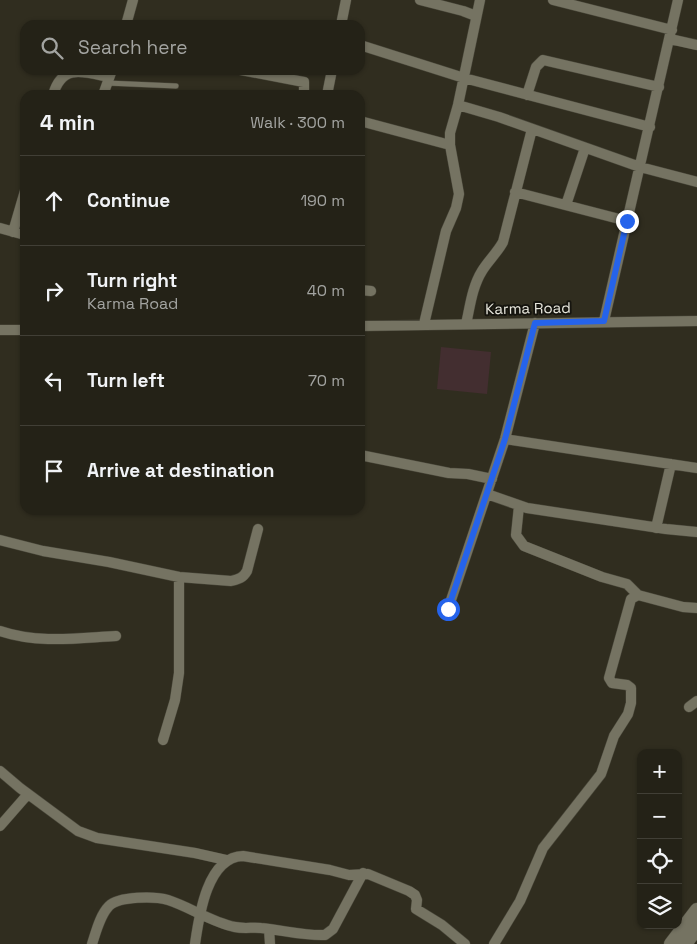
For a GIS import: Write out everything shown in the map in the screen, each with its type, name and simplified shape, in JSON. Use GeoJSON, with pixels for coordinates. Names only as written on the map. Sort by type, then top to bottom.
{"type":"FeatureCollection","features":[{"type":"Feature","properties":{"kind":"main road"},"geometry":{"type":"LineString","coordinates":[[671,944],[697,910]]}},
{"type":"Feature","properties":{"kind":"main road"},"geometry":{"type":"LineString","coordinates":[[684,944],[697,928]]}},
{"type":"Feature","properties":{"kind":"street"},"geometry":{"type":"LineString","coordinates":[[127,20],[133,0]]}},
{"type":"Feature","properties":{"kind":"street"},"geometry":{"type":"LineString","coordinates":[[342,20],[346,0]]}},
{"type":"Feature","properties":{"kind":"street"},"geometry":{"type":"LineString","coordinates":[[420,0],[476,16]]}},
{"type":"Feature","properties":{"kind":"street"},"geometry":{"type":"LineString","coordinates":[[424,324],[446,231],[456,208],[459,194],[450,145],[450,133],[458,106],[480,0]]}},
{"type":"Feature","properties":{"kind":"street"},"geometry":{"type":"LineString","coordinates":[[553,0],[697,44]]}},
{"type":"Feature","properties":{"kind":"street"},"geometry":{"type":"LineString","coordinates":[[604,321],[678,0]]}},
{"type":"Feature","properties":{"kind":"street"},"geometry":{"type":"LineString","coordinates":[[365,47],[464,78],[650,127]]}},
{"type":"Feature","properties":{"kind":"street"},"geometry":{"type":"LineString","coordinates":[[527,95],[536,67],[543,60],[659,88]]}},
{"type":"Feature","properties":{"kind":"street"},"geometry":{"type":"LineString","coordinates":[[55,90],[58,81],[66,75]]}},
{"type":"Feature","properties":{"kind":"street"},"geometry":{"type":"LineString","coordinates":[[267,75],[304,82],[304,90]]}},
{"type":"Feature","properties":{"kind":"street"},"geometry":{"type":"LineString","coordinates":[[328,90],[331,75]]}},
{"type":"Feature","properties":{"kind":"street"},"geometry":{"type":"LineString","coordinates":[[105,90],[110,77]]}},
{"type":"Feature","properties":{"kind":"street"},"geometry":{"type":"LineString","coordinates":[[458,106],[499,117],[640,167],[697,182]]}},
{"type":"Feature","properties":{"kind":"street"},"geometry":{"type":"LineString","coordinates":[[365,122],[450,145]]}},
{"type":"Feature","properties":{"kind":"street"},"geometry":{"type":"LineString","coordinates":[[466,324],[478,279],[503,242],[532,129]]}},
{"type":"Feature","properties":{"kind":"street"},"geometry":{"type":"LineString","coordinates":[[566,205],[585,148]]}},
{"type":"Feature","properties":{"kind":"street"},"geometry":{"type":"LineString","coordinates":[[515,192],[627,221]]}},
{"type":"Feature","properties":{"kind":"street"},"geometry":{"type":"LineString","coordinates":[[13,232],[20,208]]}},
{"type":"Feature","properties":{"kind":"street"},"geometry":{"type":"LineString","coordinates":[[0,228],[20,234]]}},
{"type":"Feature","properties":{"kind":"street"},"geometry":{"type":"LineString","coordinates":[[365,290],[371,291]]}},
{"type":"Feature","properties":{"kind":"street","name":"Karma Road"},"geometry":{"type":"LineString","coordinates":[[365,326],[697,321]]}},
{"type":"Feature","properties":{"kind":"street"},"geometry":{"type":"LineString","coordinates":[[448,609],[505,439],[535,323]]}},
{"type":"Feature","properties":{"kind":"street"},"geometry":{"type":"LineString","coordinates":[[0,330],[20,330]]}},
{"type":"Feature","properties":{"kind":"street"},"geometry":{"type":"LineString","coordinates":[[505,439],[697,468]]}},
{"type":"Feature","properties":{"kind":"street"},"geometry":{"type":"LineString","coordinates":[[365,456],[449,473],[468,474],[492,479]]}},
{"type":"Feature","properties":{"kind":"street"},"geometry":{"type":"LineString","coordinates":[[656,528],[671,464]]}},
{"type":"Feature","properties":{"kind":"street"},"geometry":{"type":"LineString","coordinates":[[487,494],[519,506],[656,528],[697,532]]}},
{"type":"Feature","properties":{"kind":"street"},"geometry":{"type":"LineString","coordinates":[[519,506],[516,535],[524,546],[602,577],[627,584],[638,595],[683,607],[697,608]]}},
{"type":"Feature","properties":{"kind":"street"},"geometry":{"type":"LineString","coordinates":[[0,540],[43,551],[180,577],[231,581],[244,576],[247,571],[258,529]]}},
{"type":"Feature","properties":{"kind":"street"},"geometry":{"type":"LineString","coordinates":[[162,740],[175,700],[179,673],[180,577]]}},
{"type":"Feature","properties":{"kind":"street"},"geometry":{"type":"LineString","coordinates":[[494,944],[516,910],[543,848],[601,774],[614,736],[628,714],[631,703],[631,688],[627,685],[612,683],[609,673],[631,599],[638,595]]}},
{"type":"Feature","properties":{"kind":"street"},"geometry":{"type":"LineString","coordinates":[[0,631],[14,636],[33,638],[61,639],[116,636]]}},
{"type":"Feature","properties":{"kind":"street"},"geometry":{"type":"LineString","coordinates":[[0,771],[78,831],[97,838],[195,853],[226,860]]}},
{"type":"Feature","properties":{"kind":"street"},"geometry":{"type":"LineString","coordinates":[[0,826],[28,794]]}},
{"type":"Feature","properties":{"kind":"street"},"geometry":{"type":"LineString","coordinates":[[195,944],[204,903],[215,873],[226,860],[234,856],[330,870],[349,875],[368,874],[409,891],[416,898],[416,909],[442,925],[452,940],[465,944]]}},
{"type":"Feature","properties":{"kind":"street"},"geometry":{"type":"LineString","coordinates":[[92,944],[101,919],[109,906],[116,901],[125,899],[152,898],[168,900],[201,916],[233,927],[269,929],[319,936],[331,933],[363,873]]}},
{"type":"Feature","properties":{"kind":"street"},"geometry":{"type":"LineString","coordinates":[[269,929],[270,944]]}},
{"type":"Feature","properties":{"kind":"lane"},"geometry":{"type":"LineString","coordinates":[[110,77],[176,86]]}},
{"type":"Feature","properties":{"kind":"shaded area"},"geometry":{"type":"Polygon","coordinates":[[[441,347],[491,352],[487,394],[437,389],[441,347]]]}},
{"type":"Feature","properties":{"kind":"route"},"geometry":{"type":"LineString","coordinates":[[448,609],[505,439],[535,323],[604,321],[627,221]]}}]}
